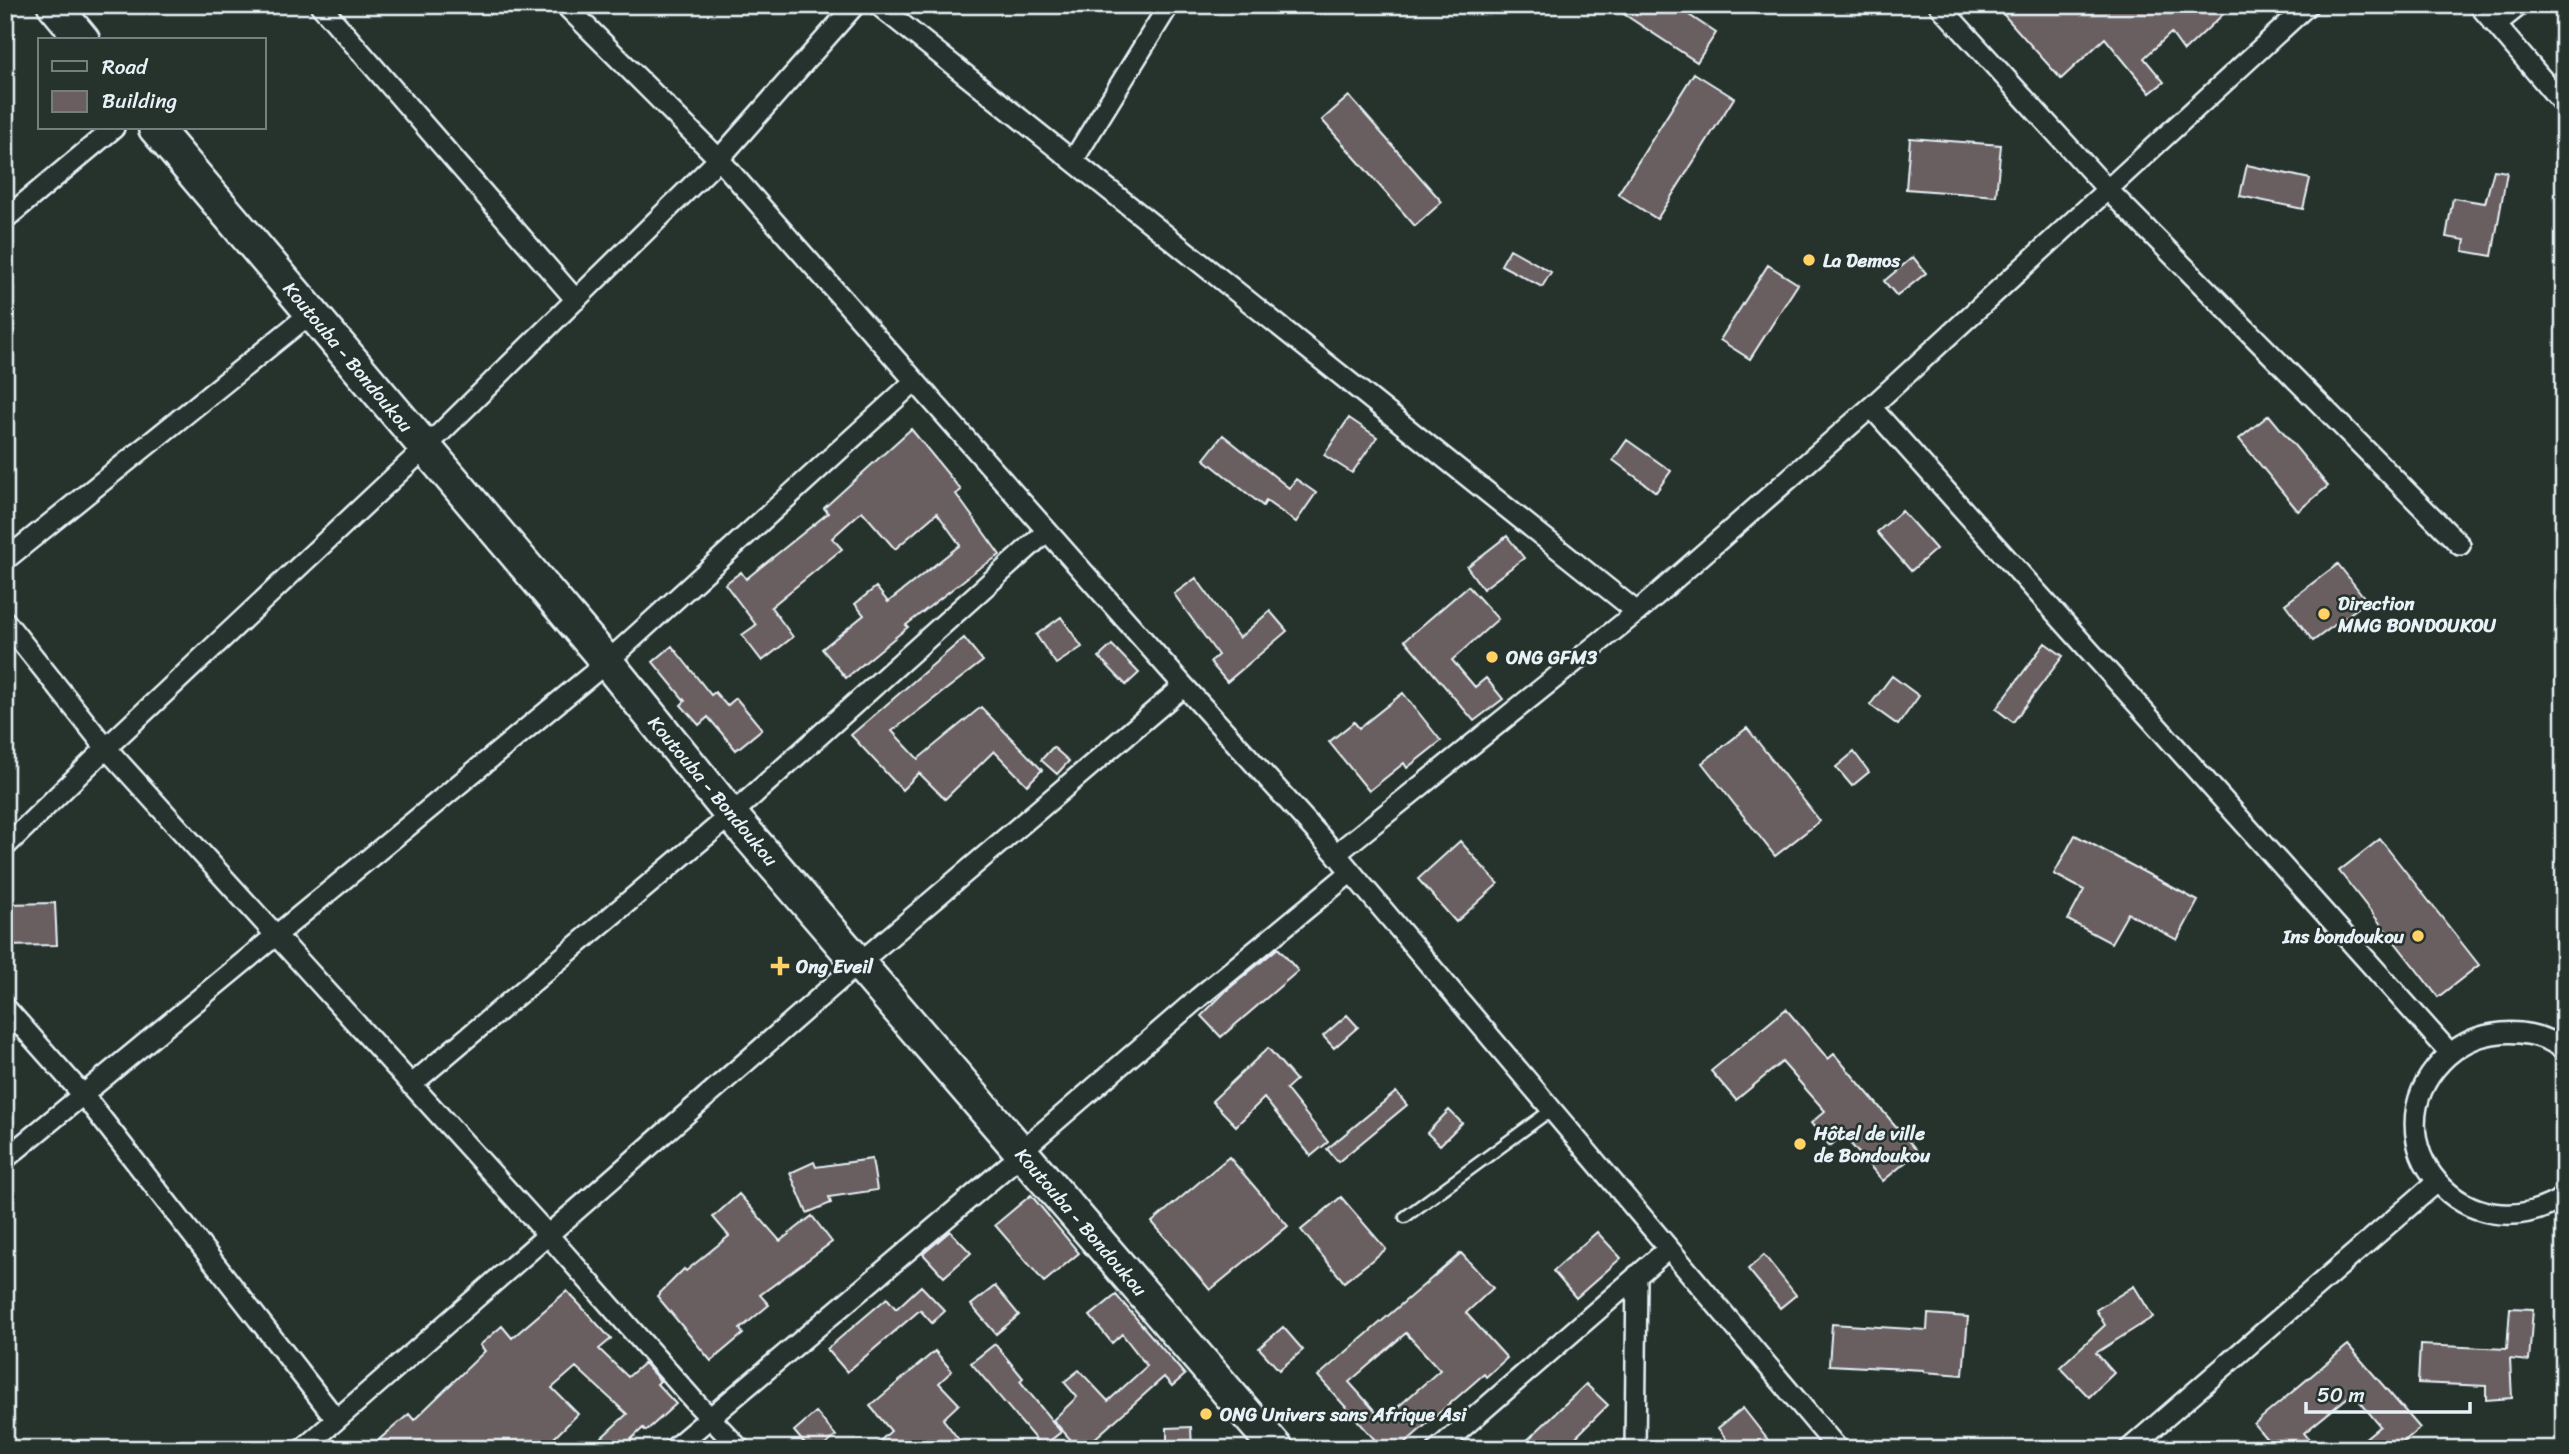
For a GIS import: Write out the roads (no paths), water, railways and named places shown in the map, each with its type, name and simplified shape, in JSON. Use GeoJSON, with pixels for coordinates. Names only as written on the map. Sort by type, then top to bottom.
{"type":"FeatureCollection","features":[{"type":"Feature","properties":{"kind":"main road"},"geometry":{"type":"LineString","coordinates":[[54,5],[81,38]]}},
{"type":"Feature","properties":{"kind":"main road","name":"Koutouba - Bondoukou"},"geometry":{"type":"LineString","coordinates":[[157,130],[607,662],[731,815],[1277,1449]]}},
{"type":"Feature","properties":{"kind":"street"},"geometry":{"type":"LineString","coordinates":[[320,5],[576,300]]}},
{"type":"Feature","properties":{"kind":"street"},"geometry":{"type":"LineString","coordinates":[[565,5],[719,159],[1184,686],[1336,854],[1838,1449]]}},
{"type":"Feature","properties":{"kind":"street"},"geometry":{"type":"LineString","coordinates":[[5,848],[106,748],[425,448],[719,159],[855,5]]}},
{"type":"Feature","properties":{"kind":"street"},"geometry":{"type":"LineString","coordinates":[[878,5],[1074,159],[1637,612]]}},
{"type":"Feature","properties":{"kind":"street"},"geometry":{"type":"LineString","coordinates":[[1074,159],[1169,5]]}},
{"type":"Feature","properties":{"kind":"street"},"geometry":{"type":"LineString","coordinates":[[1938,5],[2108,190],[2460,545]]}},
{"type":"Feature","properties":{"kind":"street"},"geometry":{"type":"LineString","coordinates":[[1336,854],[1637,612],[1871,407],[2308,5]]}},
{"type":"Feature","properties":{"kind":"street"},"geometry":{"type":"LineString","coordinates":[[2479,5],[2564,105]]}},
{"type":"Feature","properties":{"kind":"street"},"geometry":{"type":"LineString","coordinates":[[2496,23],[2520,5]]}},
{"type":"Feature","properties":{"kind":"street"},"geometry":{"type":"LineString","coordinates":[[5,219],[112,130]]}},
{"type":"Feature","properties":{"kind":"street"},"geometry":{"type":"LineString","coordinates":[[5,560],[311,313]]}},
{"type":"Feature","properties":{"kind":"street"},"geometry":{"type":"LineString","coordinates":[[5,1159],[607,662],[915,381]]}},
{"type":"Feature","properties":{"kind":"street"},"geometry":{"type":"LineString","coordinates":[[1871,407],[2450,1052]]}},
{"type":"Feature","properties":{"kind":"street"},"geometry":{"type":"LineString","coordinates":[[411,1085],[731,815],[1047,531]]}},
{"type":"Feature","properties":{"kind":"street"},"geometry":{"type":"LineString","coordinates":[[5,621],[106,748],[740,1449]]}},
{"type":"Feature","properties":{"kind":"street"},"geometry":{"type":"LineString","coordinates":[[303,1449],[859,963],[1184,686]]}},
{"type":"Feature","properties":{"kind":"street"},"geometry":{"type":"LineString","coordinates":[[673,1449],[1021,1153],[1198,998],[1351,872]]}},
{"type":"Feature","properties":{"kind":"street"},"geometry":{"type":"LineString","coordinates":[[5,1007],[84,1096],[336,1419]]}},
{"type":"Feature","properties":{"kind":"street"},"geometry":{"type":"LineString","coordinates":[[2563,1047],[2525,1033],[2505,1032],[2467,1042],[2450,1052],[2433,1070],[2422,1091],[2416,1115],[2417,1139],[2424,1162],[2437,1182],[2455,1199],[2476,1210],[2500,1215],[2525,1214],[2548,1207],[2564,1197]]}},
{"type":"Feature","properties":{"kind":"street"},"geometry":{"type":"LineString","coordinates":[[2129,1449],[2437,1182]]}},
{"type":"Feature","properties":{"kind":"street"},"geometry":{"type":"LineString","coordinates":[[1438,1449],[1668,1249]]}},
{"type":"Feature","properties":{"kind":"street"},"geometry":{"type":"LineString","coordinates":[[1635,1449],[1637,1275]]}},
{"type":"Feature","properties":{"kind":"lane"},"geometry":{"type":"LineString","coordinates":[[1405,1217],[1551,1110]]}},
{"type":"Feature","properties":{"kind":"place","name":"La Demos"},"geometry":{"type":"Point","coordinates":[1809,260]}},
{"type":"Feature","properties":{"kind":"place","name":"Direction MMG BONDOUKOU"},"geometry":{"type":"Point","coordinates":[2324,614]}},
{"type":"Feature","properties":{"kind":"place","name":"ONG GFM3"},"geometry":{"type":"Point","coordinates":[1492,657]}},
{"type":"Feature","properties":{"kind":"place","name":"Ins bondoukou"},"geometry":{"type":"Point","coordinates":[2418,936]}},
{"type":"Feature","properties":{"kind":"place","name":"Ong Eveil"},"geometry":{"type":"Point","coordinates":[780,966]}},
{"type":"Feature","properties":{"kind":"place","name":"Hôtel de ville de Bondoukou"},"geometry":{"type":"Point","coordinates":[1800,1144]}},
{"type":"Feature","properties":{"kind":"place","name":"ONG Univers sans Afrique Asi"},"geometry":{"type":"Point","coordinates":[1206,1414]}}]}
